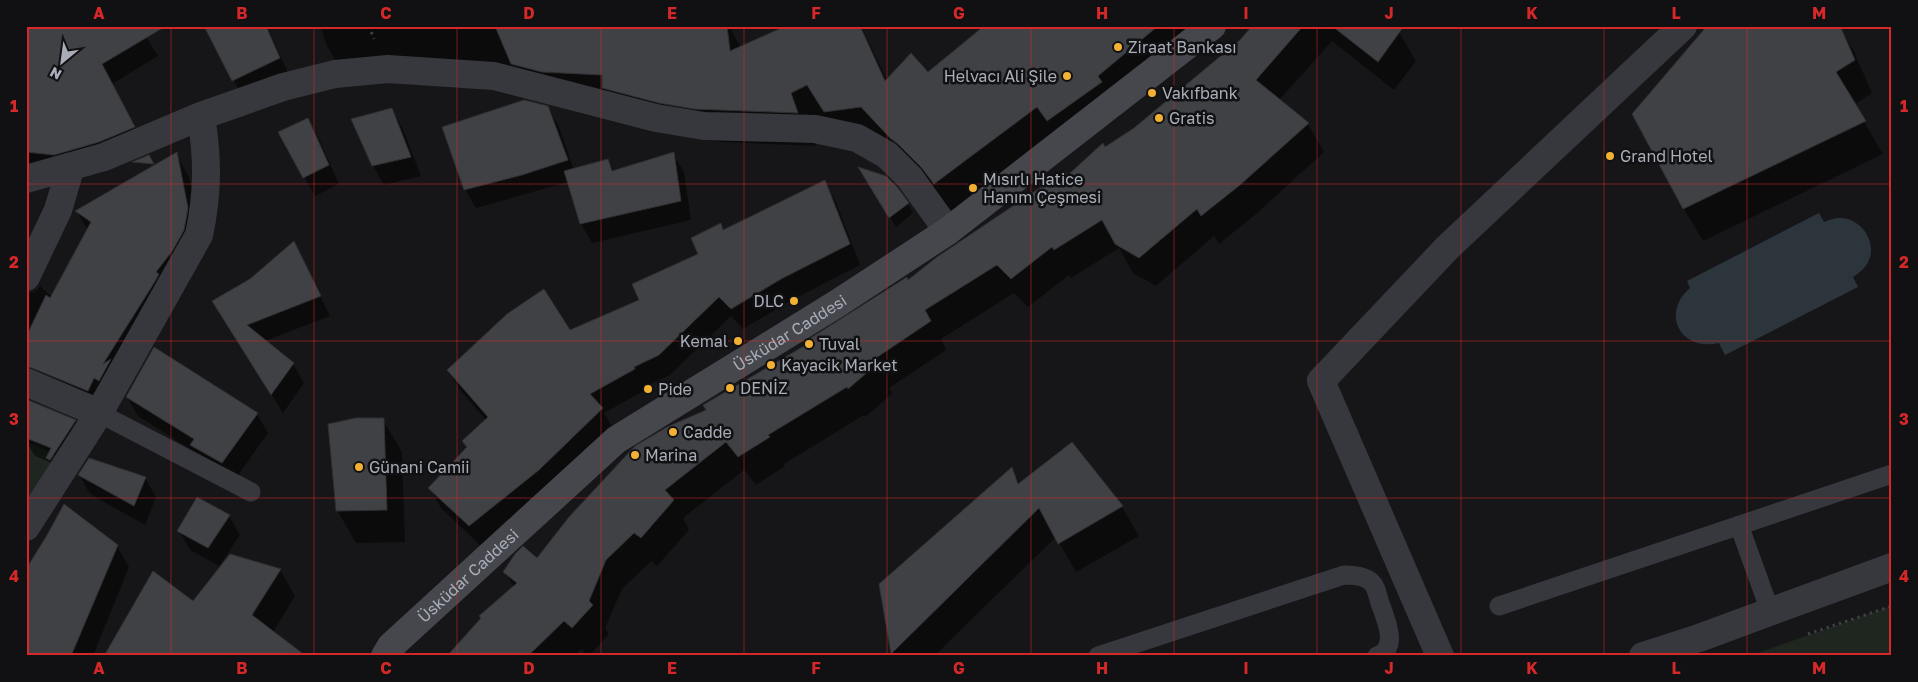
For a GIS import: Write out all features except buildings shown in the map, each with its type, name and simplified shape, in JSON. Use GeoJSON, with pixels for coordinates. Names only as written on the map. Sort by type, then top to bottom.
{"type":"FeatureCollection","features":[{"type":"Feature","properties":{"kind":"main road","name":"Üsküdar Caddesi"},"geometry":{"type":"LineString","coordinates":[[385,656],[391,646],[616,440],[838,303],[948,231],[1212,26]]}},
{"type":"Feature","properties":{"kind":"street"},"geometry":{"type":"LineString","coordinates":[[1440,656],[1321,381],[1447,248],[1683,26]]}},
{"type":"Feature","properties":{"kind":"street"},"geometry":{"type":"LineString","coordinates":[[26,179],[104,156],[201,116],[283,87],[335,74],[388,69],[494,76],[656,118],[704,126],[815,129],[857,138],[887,155],[910,178],[948,231]]}},
{"type":"Feature","properties":{"kind":"street"},"geometry":{"type":"LineString","coordinates":[[26,527],[99,413],[199,235],[205,207],[207,179],[206,148],[201,116]]}},
{"type":"Feature","properties":{"kind":"street"},"geometry":{"type":"LineString","coordinates":[[26,277],[58,210],[71,166]]}},
{"type":"Feature","properties":{"kind":"street"},"geometry":{"type":"LineString","coordinates":[[26,382],[99,413]]}},
{"type":"Feature","properties":{"kind":"street"},"geometry":{"type":"LineString","coordinates":[[1643,656],[1699,638],[1892,566]]}},
{"type":"Feature","properties":{"kind":"lane"},"geometry":{"type":"LineString","coordinates":[[99,413],[251,492]]}},
{"type":"Feature","properties":{"kind":"lane"},"geometry":{"type":"LineString","coordinates":[[1499,606],[1892,474]]}},
{"type":"Feature","properties":{"kind":"lane"},"geometry":{"type":"LineString","coordinates":[[1739,525],[1770,611]]}},
{"type":"Feature","properties":{"kind":"lane"},"geometry":{"type":"LineString","coordinates":[[1098,656],[1344,575],[1352,575],[1374,584],[1390,630],[1386,649],[1377,656]]}},
{"type":"Feature","properties":{"kind":"path"},"geometry":{"type":"LineString","coordinates":[[1799,637],[1892,606]]}},
{"type":"Feature","properties":{"kind":"shaded area"},"geometry":{"type":"Polygon","coordinates":[[[1819,213],[1824,222],[1840,218],[1854,222],[1860,226],[1869,238],[1871,252],[1869,260],[1864,268],[1853,277],[1858,287],[1725,355],[1719,343],[1706,344],[1694,342],[1685,336],[1679,329],[1676,319],[1681,298],[1690,288],[1687,281],[1819,213]]]}},
{"type":"Feature","properties":{"kind":"shaded area"},"geometry":{"type":"Polygon","coordinates":[[[26,441],[57,456],[26,508],[26,441]]]}},
{"type":"Feature","properties":{"kind":"shaded area"},"geometry":{"type":"Polygon","coordinates":[[[1892,606],[1892,656],[1749,656],[1892,606]]]}},
{"type":"Feature","properties":{"kind":"place","name":"Ziraat Bankası"},"geometry":{"type":"Point","coordinates":[1118,47]}},
{"type":"Feature","properties":{"kind":"place","name":"Helvacı Ali Şile"},"geometry":{"type":"Point","coordinates":[1067,76]}},
{"type":"Feature","properties":{"kind":"place","name":"Vakıfbank"},"geometry":{"type":"Point","coordinates":[1152,93]}},
{"type":"Feature","properties":{"kind":"place","name":"Gratis"},"geometry":{"type":"Point","coordinates":[1159,118]}},
{"type":"Feature","properties":{"kind":"place","name":"Grand Hotel"},"geometry":{"type":"Point","coordinates":[1610,156]}},
{"type":"Feature","properties":{"kind":"place","name":"Mısırlı Hatice Hanım Çeşmesi"},"geometry":{"type":"Point","coordinates":[973,188]}},
{"type":"Feature","properties":{"kind":"place","name":"DLC"},"geometry":{"type":"Point","coordinates":[794,301]}},
{"type":"Feature","properties":{"kind":"place","name":"Kemal"},"geometry":{"type":"Point","coordinates":[738,341]}},
{"type":"Feature","properties":{"kind":"place","name":"Tuval"},"geometry":{"type":"Point","coordinates":[809,344]}},
{"type":"Feature","properties":{"kind":"place","name":"Kayacik Market"},"geometry":{"type":"Point","coordinates":[771,365]}},
{"type":"Feature","properties":{"kind":"place","name":"DENİZ"},"geometry":{"type":"Point","coordinates":[730,388]}},
{"type":"Feature","properties":{"kind":"place","name":"Pide"},"geometry":{"type":"Point","coordinates":[648,389]}},
{"type":"Feature","properties":{"kind":"place","name":"Cadde"},"geometry":{"type":"Point","coordinates":[673,432]}},
{"type":"Feature","properties":{"kind":"place","name":"Marina"},"geometry":{"type":"Point","coordinates":[635,455]}},
{"type":"Feature","properties":{"kind":"place","name":"Günani Camii"},"geometry":{"type":"Point","coordinates":[359,467]}}]}
